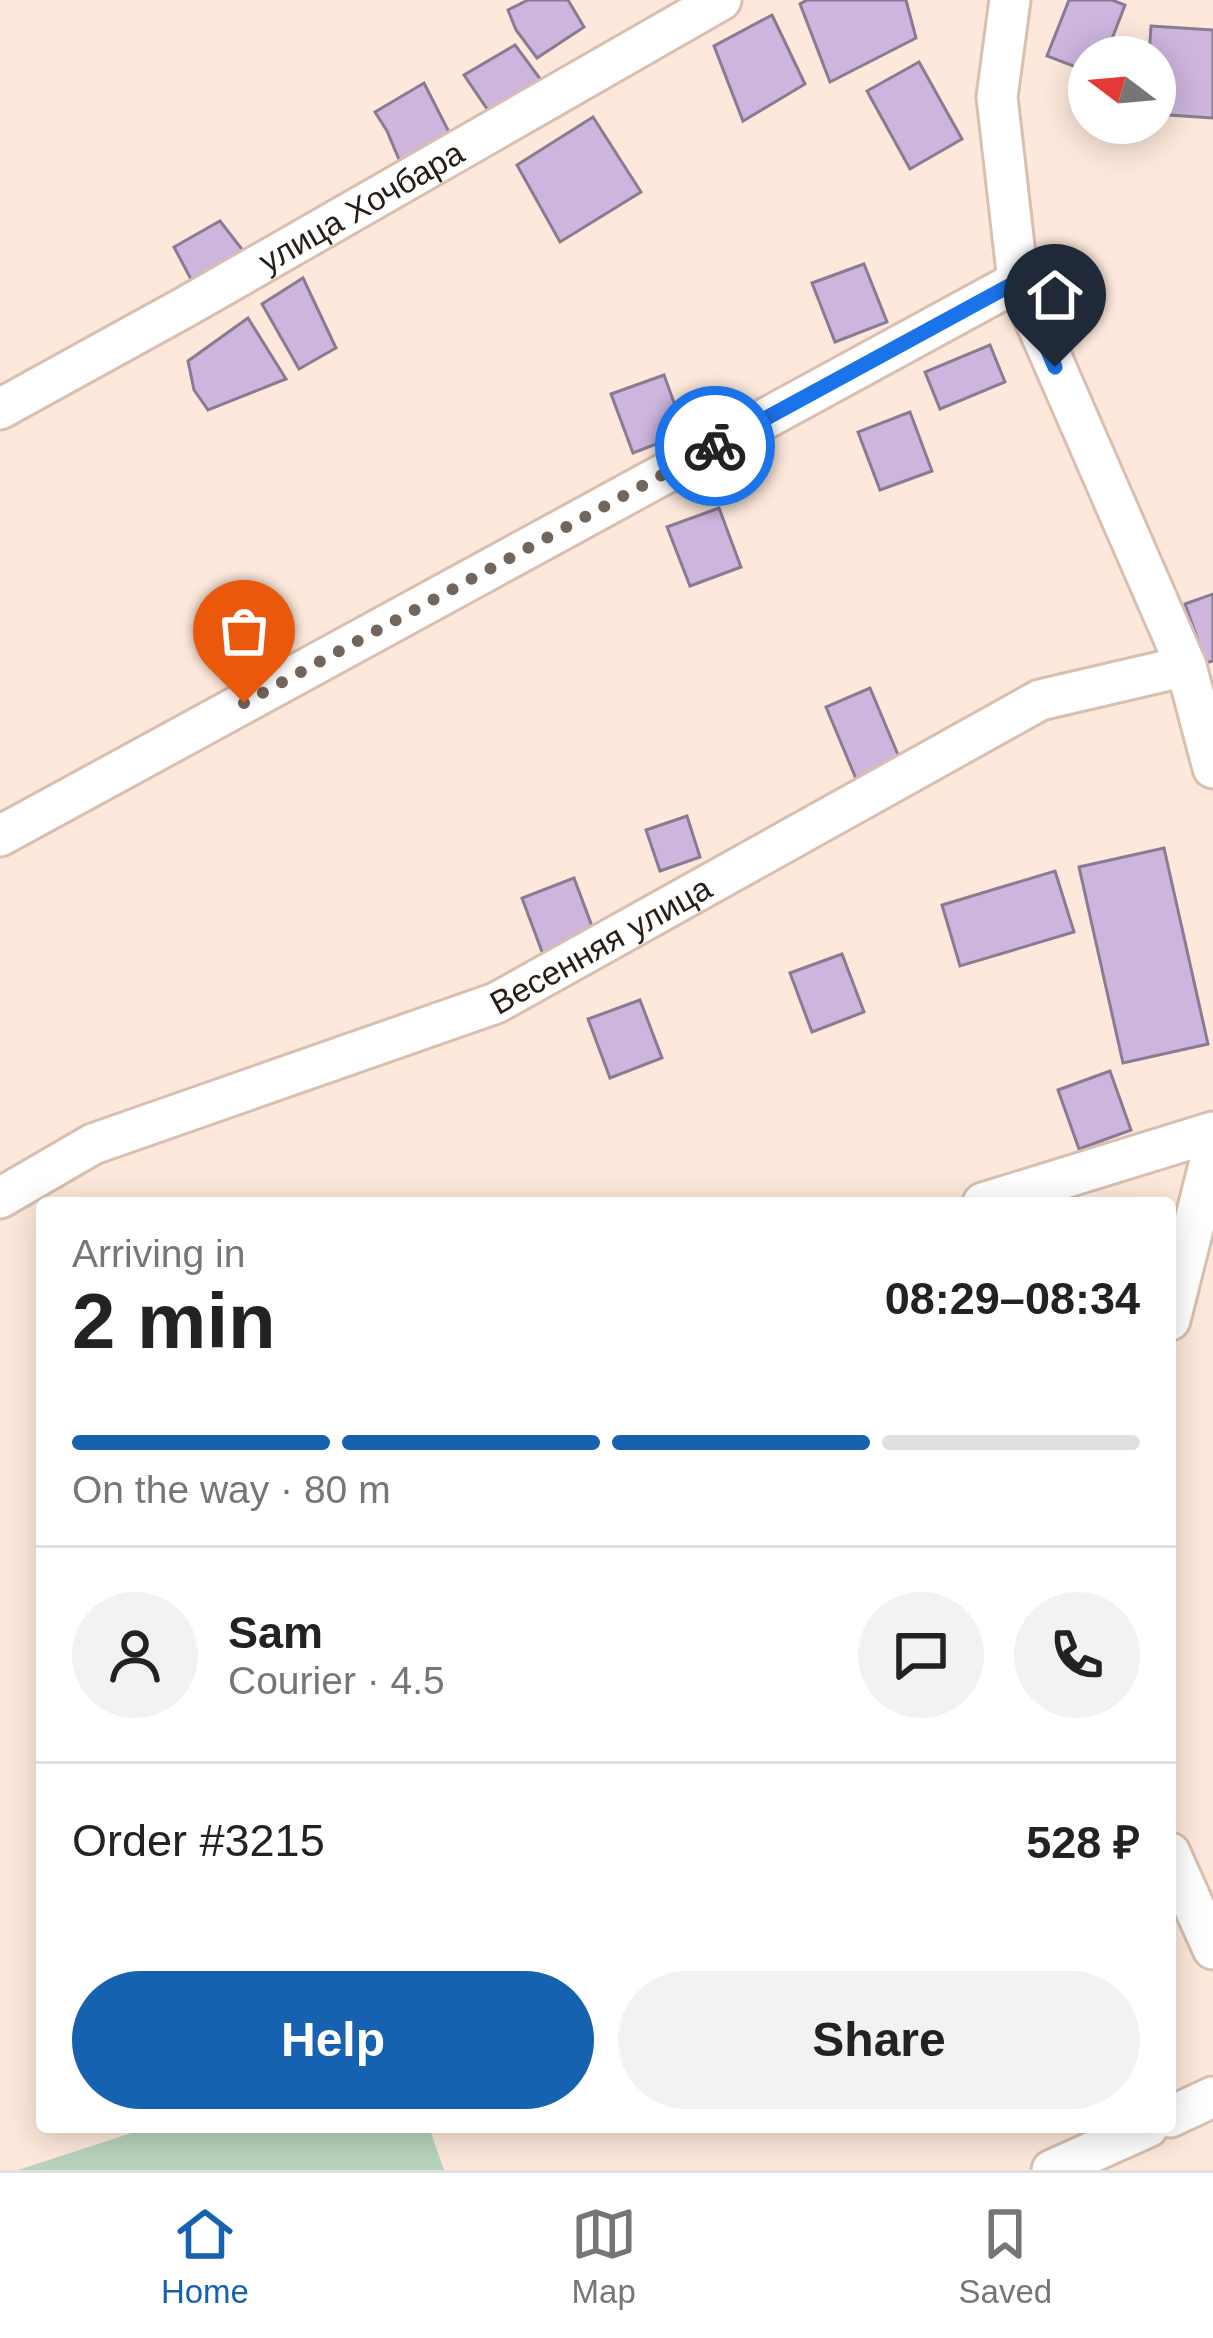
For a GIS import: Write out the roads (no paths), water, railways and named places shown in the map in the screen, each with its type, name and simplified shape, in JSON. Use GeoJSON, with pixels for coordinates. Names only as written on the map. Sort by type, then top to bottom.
{"type":"FeatureCollection","features":[{"type":"Feature","properties":{"kind":"street","name":"улица Хочбара"},"geometry":{"type":"LineString","coordinates":[[0,409],[721,0]]}},
{"type":"Feature","properties":{"kind":"street"},"geometry":{"type":"LineString","coordinates":[[1010,0],[997,97],[1018,281],[1186,666],[1213,768]]}},
{"type":"Feature","properties":{"kind":"street"},"geometry":{"type":"LineString","coordinates":[[0,836],[1018,281]]}},
{"type":"Feature","properties":{"kind":"street","name":"Весенняя улица"},"geometry":{"type":"LineString","coordinates":[[0,1198],[93,1144],[496,1003],[1040,700],[1186,666]]}},
{"type":"Feature","properties":{"kind":"street"},"geometry":{"type":"LineString","coordinates":[[1002,1197],[1213,1132]]}},
{"type":"Feature","properties":{"kind":"street"},"geometry":{"type":"LineString","coordinates":[[1176,1296],[1213,1149]]}},
{"type":"Feature","properties":{"kind":"street"},"geometry":{"type":"LineString","coordinates":[[1176,1866],[1213,1948]]}},
{"type":"Feature","properties":{"kind":"street"},"geometry":{"type":"LineString","coordinates":[[1176,2114],[1213,2098]]}},
{"type":"Feature","properties":{"kind":"street"},"geometry":{"type":"LineString","coordinates":[[1052,2170],[1135,2133]]}}]}
